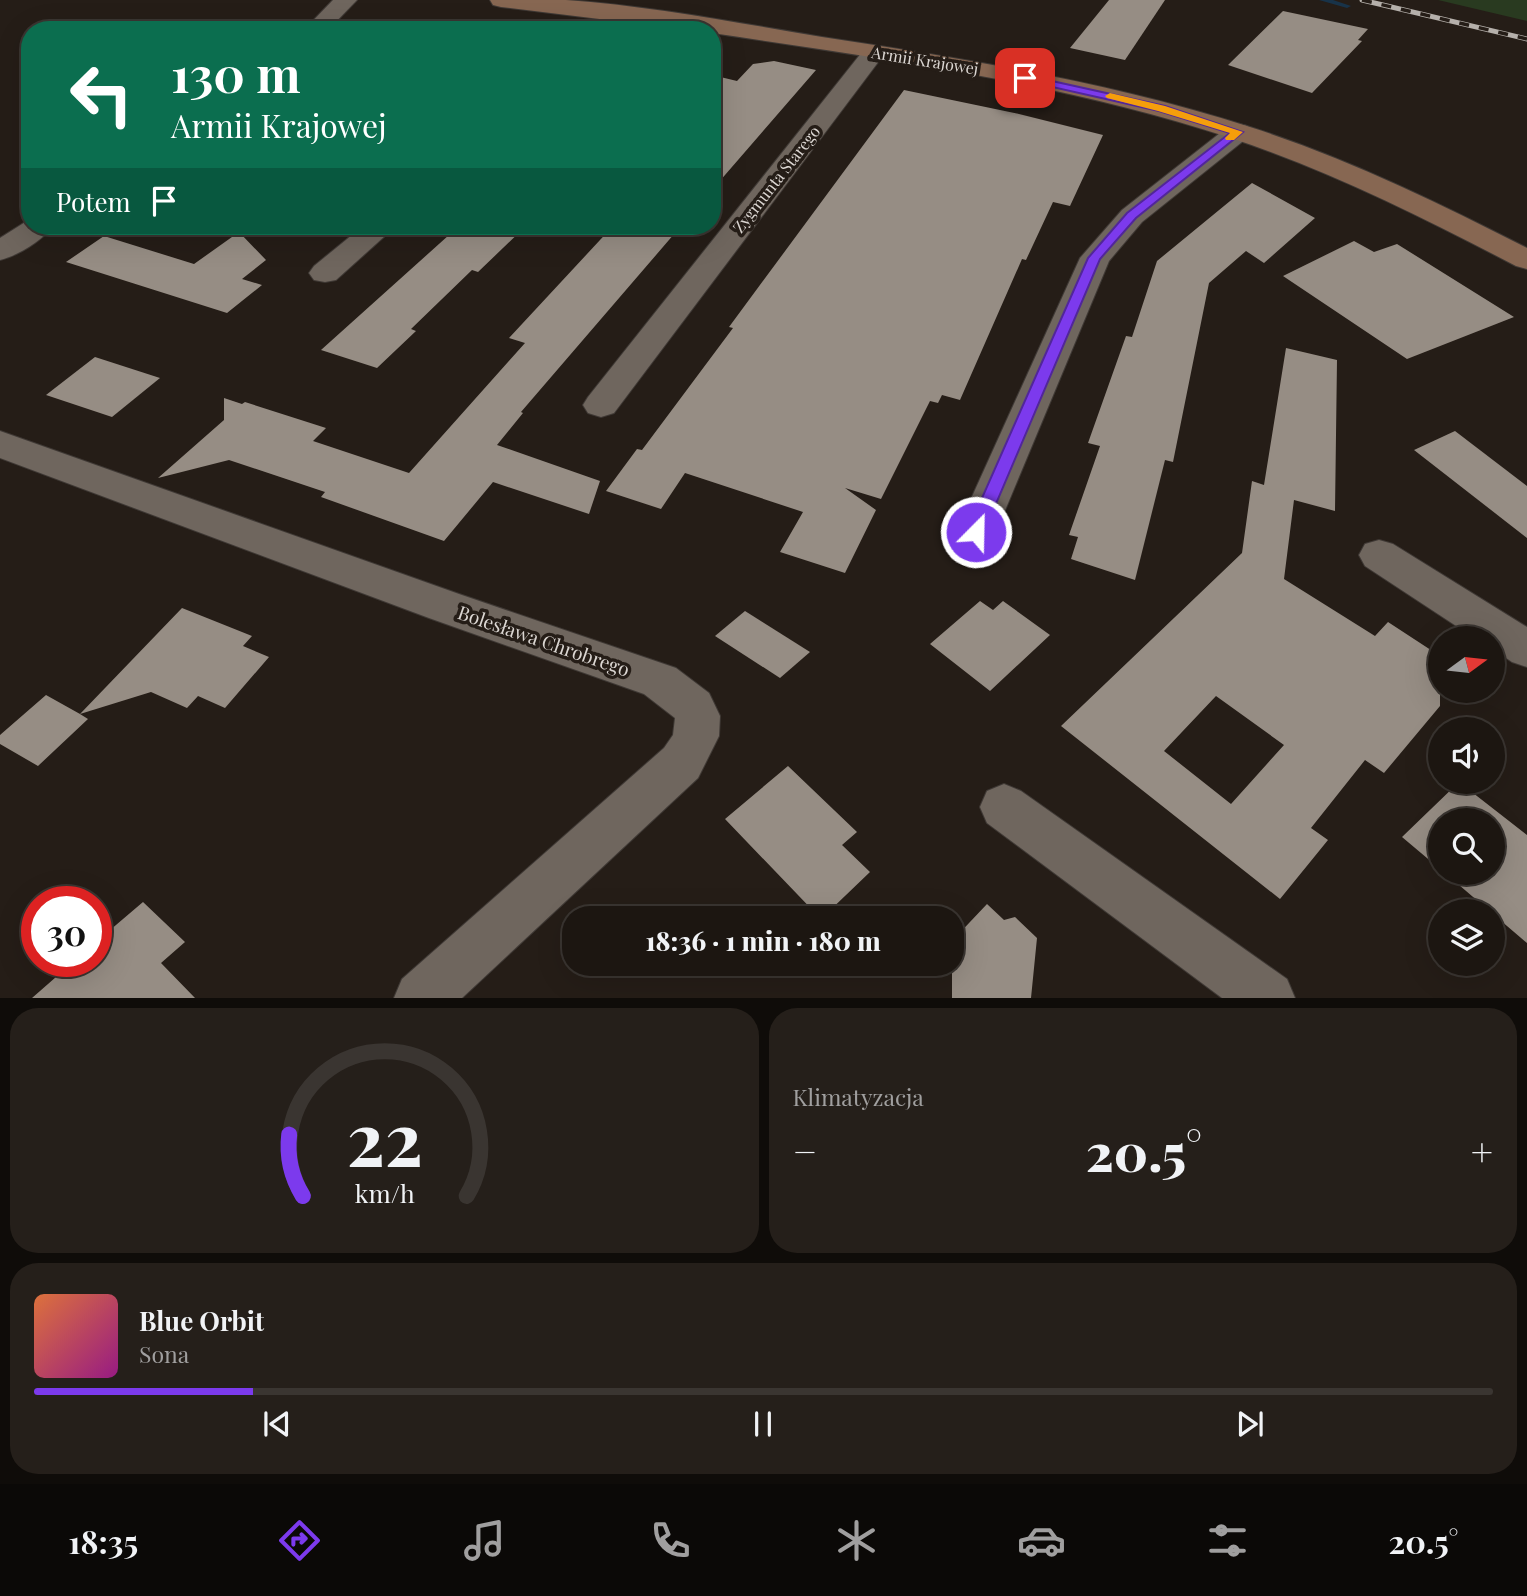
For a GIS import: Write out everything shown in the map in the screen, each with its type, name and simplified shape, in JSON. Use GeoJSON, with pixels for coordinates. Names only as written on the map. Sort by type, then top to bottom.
{"type":"FeatureCollection","features":[{"type":"Feature","properties":{"kind":"street"},"geometry":{"type":"LineString","coordinates":[[324,21],[346,0]]}},
{"type":"Feature","properties":{"kind":"street","name":"Armii Krajowej"},"geometry":{"type":"LineString","coordinates":[[501,0],[613,21]]}},
{"type":"Feature","properties":{"kind":"street","name":"Armii Krajowej"},"geometry":{"type":"LineString","coordinates":[[721,34],[874,52],[1070,86],[1161,108],[1238,132],[1352,174],[1440,214],[1527,260]]}},
{"type":"Feature","properties":{"kind":"street","name":"Zygmunta Starego"},"geometry":{"type":"LineString","coordinates":[[601,405],[874,52]]}},
{"type":"Feature","properties":{"kind":"street"},"geometry":{"type":"LineString","coordinates":[[976,532],[1095,258],[1132,216],[1238,132]]}},
{"type":"Feature","properties":{"kind":"street"},"geometry":{"type":"LineString","coordinates":[[0,251],[24,235]]}},
{"type":"Feature","properties":{"kind":"street"},"geometry":{"type":"LineString","coordinates":[[324,273],[370,235]]}},
{"type":"Feature","properties":{"kind":"street","name":"Bolesława Chrobrego"},"geometry":{"type":"LineString","coordinates":[[0,443],[444,606],[660,681],[685,696],[695,709],[699,724],[696,741],[681,763],[421,998]]}},
{"type":"Feature","properties":{"kind":"street"},"geometry":{"type":"LineString","coordinates":[[1378,555],[1527,649]]}},
{"type":"Feature","properties":{"kind":"street"},"geometry":{"type":"LineString","coordinates":[[1004,807],[1268,998]]}},
{"type":"Feature","properties":{"kind":"green space"},"geometry":{"type":"Polygon","coordinates":[[[1438,0],[1527,0],[1527,21],[1438,0]]]}},
{"type":"Feature","properties":{"kind":"building"},"geometry":{"type":"Polygon","coordinates":[[[1109,0],[1165,0],[1125,60],[1070,48],[1109,0]]]}},
{"type":"Feature","properties":{"kind":"building"},"geometry":{"type":"Polygon","coordinates":[[[1283,11],[1368,29],[1358,40],[1362,41],[1312,93],[1228,65],[1283,11]]]}},
{"type":"Feature","properties":{"kind":"building"},"geometry":{"type":"Polygon","coordinates":[[[774,61],[816,70],[721,180],[721,77],[737,81],[753,64],[774,61]]]}},
{"type":"Feature","properties":{"kind":"building"},"geometry":{"type":"Polygon","coordinates":[[[904,90],[1103,135],[1070,206],[1053,202],[1026,260],[1022,259],[960,400],[942,395],[938,403],[930,401],[881,499],[845,488],[876,510],[845,573],[780,552],[803,512],[685,473],[661,509],[606,491],[637,449],[642,450],[733,328],[729,327],[904,90]]]}},
{"type":"Feature","properties":{"kind":"building"},"geometry":{"type":"Polygon","coordinates":[[[1252,183],[1315,218],[1264,263],[1246,251],[1209,283],[1173,462],[1165,460],[1135,580],[1071,559],[1078,537],[1069,535],[1100,446],[1088,443],[1126,336],[1132,337],[1157,261],[1252,183]]]}},
{"type":"Feature","properties":{"kind":"building"},"geometry":{"type":"Polygon","coordinates":[[[235,235],[242,235],[266,260],[242,279],[262,285],[227,313],[66,262],[104,236],[194,264],[235,235]]]}},
{"type":"Feature","properties":{"kind":"building"},"geometry":{"type":"Polygon","coordinates":[[[449,235],[517,235],[478,272],[472,270],[411,329],[416,331],[377,368],[321,350],[449,235]]]}},
{"type":"Feature","properties":{"kind":"building"},"geometry":{"type":"Polygon","coordinates":[[[605,235],[673,235],[521,412],[523,413],[497,445],[600,481],[589,514],[493,482],[444,541],[321,497],[325,492],[229,460],[158,478],[224,420],[224,398],[326,428],[313,441],[409,473],[525,343],[509,338],[605,235]]]}},
{"type":"Feature","properties":{"kind":"building"},"geometry":{"type":"Polygon","coordinates":[[[1354,241],[1374,252],[1397,244],[1514,317],[1407,359],[1283,276],[1354,241]]]}},
{"type":"Feature","properties":{"kind":"building"},"geometry":{"type":"Polygon","coordinates":[[[1286,348],[1337,360],[1335,511],[1294,500],[1284,579],[1375,636],[1388,622],[1428,648],[1428,704],[1440,704],[1384,773],[1365,760],[1311,828],[1328,840],[1280,899],[1061,726],[1242,553],[1252,481],[1264,485],[1286,348]],[[1216,696],[1164,751],[1231,804],[1284,745],[1216,696]]]}},
{"type":"Feature","properties":{"kind":"building"},"geometry":{"type":"Polygon","coordinates":[[[95,357],[160,378],[112,417],[46,395],[95,357]]]}},
{"type":"Feature","properties":{"kind":"building"},"geometry":{"type":"Polygon","coordinates":[[[1455,431],[1527,486],[1527,538],[1414,450],[1455,431]]]}},
{"type":"Feature","properties":{"kind":"building"},"geometry":{"type":"Polygon","coordinates":[[[980,601],[993,610],[1003,601],[1050,635],[990,691],[930,644],[980,601]]]}},
{"type":"Feature","properties":{"kind":"building"},"geometry":{"type":"Polygon","coordinates":[[[182,608],[252,636],[243,646],[269,657],[225,708],[198,696],[187,708],[151,692],[80,714],[182,608]]]}},
{"type":"Feature","properties":{"kind":"building"},"geometry":{"type":"Polygon","coordinates":[[[745,611],[810,652],[780,678],[715,636],[745,611]]]}},
{"type":"Feature","properties":{"kind":"building"},"geometry":{"type":"Polygon","coordinates":[[[46,695],[88,719],[38,766],[0,744],[0,735],[46,695]]]}},
{"type":"Feature","properties":{"kind":"building"},"geometry":{"type":"Polygon","coordinates":[[[788,766],[857,832],[842,845],[870,872],[835,906],[809,906],[725,819],[788,766]]]}},
{"type":"Feature","properties":{"kind":"building"},"geometry":{"type":"Polygon","coordinates":[[[1447,794],[1474,794],[1492,808],[1432,808],[1447,794]]]}},
{"type":"Feature","properties":{"kind":"building"},"geometry":{"type":"Polygon","coordinates":[[[1428,812],[1428,859],[1402,837],[1428,812]]]}},
{"type":"Feature","properties":{"kind":"building"},"geometry":{"type":"Polygon","coordinates":[[[1505,818],[1527,835],[1527,943],[1505,924],[1505,899],[1475,899],[1459,885],[1505,885],[1505,818]]]}},
{"type":"Feature","properties":{"kind":"building"},"geometry":{"type":"Polygon","coordinates":[[[143,902],[185,942],[161,963],[195,998],[32,998],[56,977],[112,977],[112,928],[143,902]]]}},
{"type":"Feature","properties":{"kind":"building"},"geometry":{"type":"Polygon","coordinates":[[[987,904],[1004,920],[1015,917],[1037,938],[1031,998],[952,998],[952,976],[964,976],[964,928],[987,904]]]}},
{"type":"Feature","properties":{"kind":"waterway"},"geometry":{"type":"LineString","coordinates":[[1323,0],[1347,6]]}},
{"type":"Feature","properties":{"kind":"railway"},"geometry":{"type":"LineString","coordinates":[[1362,0],[1527,39]]}},
{"type":"Feature","properties":{"kind":"slow traffic"},"geometry":{"type":"LineString","coordinates":[[1110,96],[1161,108],[1238,132],[1230,138]]}},
{"type":"Feature","properties":{"kind":"route"},"geometry":{"type":"LineString","coordinates":[[976,532],[1095,258],[1112,235],[1132,216],[1238,132],[1161,108],[1025,78]]}}]}
